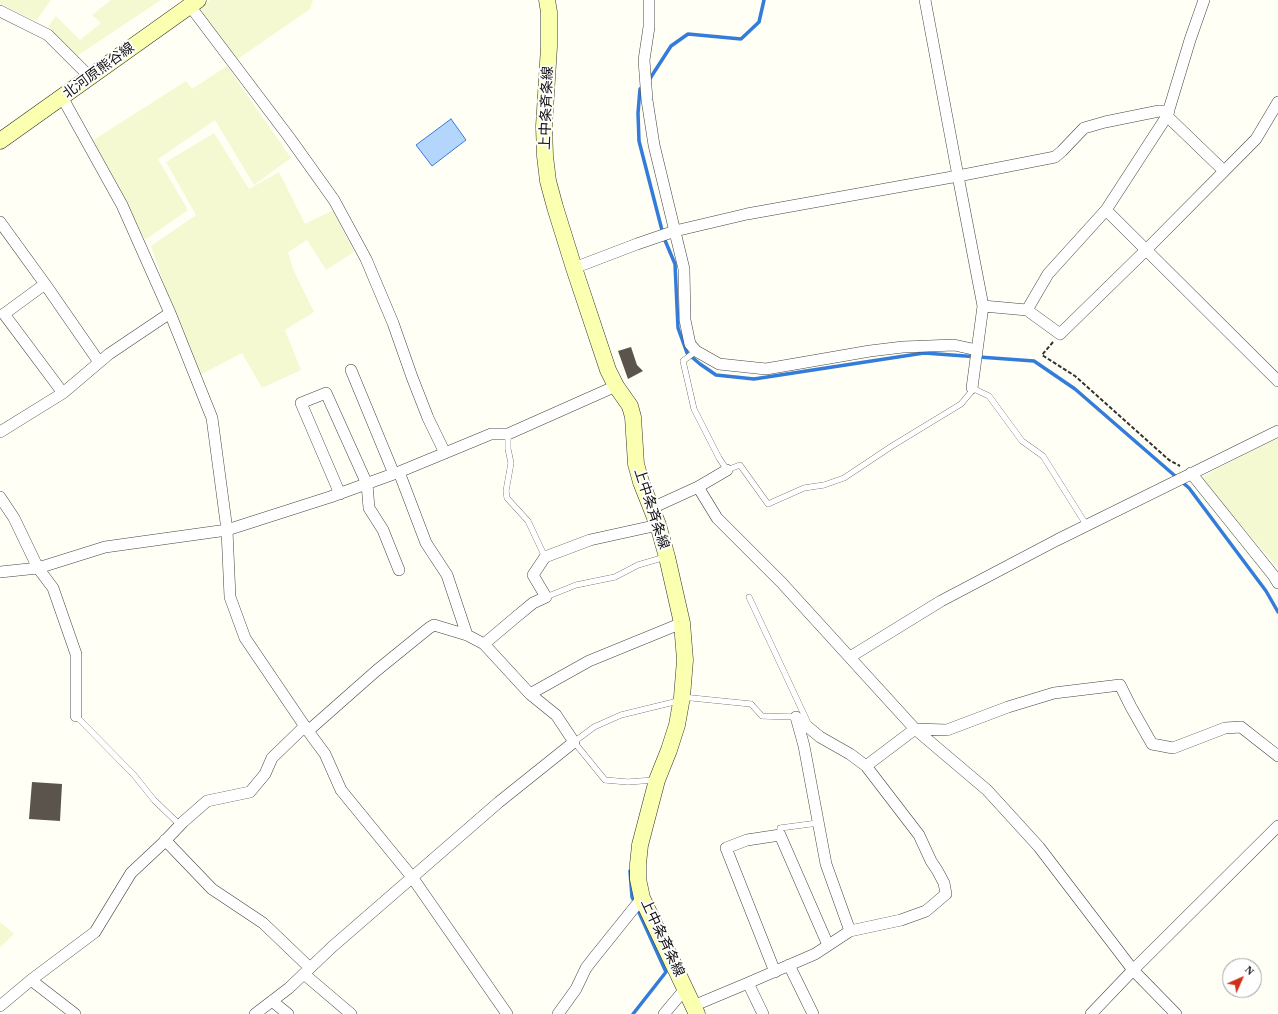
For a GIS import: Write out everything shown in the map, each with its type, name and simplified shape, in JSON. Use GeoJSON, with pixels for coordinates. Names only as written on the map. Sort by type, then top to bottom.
{"type":"FeatureCollection","features":[{"type":"Feature","properties":{"kind":"main road","name":"上中条斉条線"},"geometry":{"type":"LineString","coordinates":[[547,0],[549,12],[549,47],[544,126],[548,181],[574,268],[608,370],[616,386],[630,406],[633,417],[636,464],[641,482],[658,525],[682,623],[685,660],[682,697],[677,725],[658,780],[646,822],[638,858],[638,879],[642,898],[695,1010]]}},
{"type":"Feature","properties":{"kind":"main road","name":"北河原熊谷線"},"geometry":{"type":"LineString","coordinates":[[0,142],[194,3]]}},
{"type":"Feature","properties":{"kind":"street"},"geometry":{"type":"LineString","coordinates":[[649,0],[649,27],[644,60],[647,100],[654,145],[684,269],[685,320],[690,344],[696,351],[719,364],[766,369],[870,351],[903,347],[954,345],[977,350]]}},
{"type":"Feature","properties":{"kind":"street"},"geometry":{"type":"LineString","coordinates":[[925,0],[983,306],[972,388]]}},
{"type":"Feature","properties":{"kind":"street"},"geometry":{"type":"LineString","coordinates":[[1027,310],[1048,274],[1106,210],[1168,114],[1190,40],[1204,0]]}},
{"type":"Feature","properties":{"kind":"street"},"geometry":{"type":"LineString","coordinates":[[194,3],[334,200],[366,259],[425,411],[445,453]]}},
{"type":"Feature","properties":{"kind":"street"},"geometry":{"type":"LineString","coordinates":[[0,11],[48,35],[90,77]]}},
{"type":"Feature","properties":{"kind":"street"},"geometry":{"type":"LineString","coordinates":[[62,97],[122,205],[170,312],[212,418],[227,530],[230,597],[245,638],[325,754],[341,790],[412,877],[507,1014]]}},
{"type":"Feature","properties":{"kind":"street"},"geometry":{"type":"LineString","coordinates":[[983,306],[1027,310],[1060,334],[1256,139],[1278,102]]}},
{"type":"Feature","properties":{"kind":"street"},"geometry":{"type":"LineString","coordinates":[[574,268],[636,244],[675,231],[747,214],[1054,157],[1062,151],[1084,128],[1105,122],[1159,111],[1168,114],[1224,171]]}},
{"type":"Feature","properties":{"kind":"street"},"geometry":{"type":"LineString","coordinates":[[1106,210],[1278,381]]}},
{"type":"Feature","properties":{"kind":"street"},"geometry":{"type":"LineString","coordinates":[[0,222],[99,362]]}},
{"type":"Feature","properties":{"kind":"street"},"geometry":{"type":"LineString","coordinates":[[45,284],[4,314],[63,392]]}},
{"type":"Feature","properties":{"kind":"street"},"geometry":{"type":"LineString","coordinates":[[0,432],[63,392],[109,354],[170,312]]}},
{"type":"Feature","properties":{"kind":"street"},"geometry":{"type":"LineString","coordinates":[[350,370],[397,473],[426,543],[447,575],[467,635]]}},
{"type":"Feature","properties":{"kind":"street"},"geometry":{"type":"LineString","coordinates":[[0,572],[38,568],[105,547],[227,530],[340,494],[397,473],[490,434],[508,434],[552,413],[616,386]]}},
{"type":"Feature","properties":{"kind":"street"},"geometry":{"type":"LineString","coordinates":[[340,494],[300,403],[326,393],[367,484],[369,508],[383,530],[399,570]]}},
{"type":"Feature","properties":{"kind":"street"},"geometry":{"type":"LineString","coordinates":[[850,657],[941,601],[1191,473],[1278,431]]}},
{"type":"Feature","properties":{"kind":"street"},"geometry":{"type":"LineString","coordinates":[[652,508],[727,470]]}},
{"type":"Feature","properties":{"kind":"street"},"geometry":{"type":"LineString","coordinates":[[1191,473],[1278,583]]}},
{"type":"Feature","properties":{"kind":"street"},"geometry":{"type":"LineString","coordinates":[[698,486],[717,518],[781,582],[915,729],[988,790],[1039,847],[1132,970],[1176,1014]]}},
{"type":"Feature","properties":{"kind":"street"},"geometry":{"type":"LineString","coordinates":[[0,497],[14,518],[38,568],[53,588],[76,654],[76,716]]}},
{"type":"Feature","properties":{"kind":"street"},"geometry":{"type":"LineString","coordinates":[[484,644],[534,603],[546,597],[533,575],[545,557],[590,540],[658,525]]}},
{"type":"Feature","properties":{"kind":"street"},"geometry":{"type":"LineString","coordinates":[[530,694],[588,661],[682,623]]}},
{"type":"Feature","properties":{"kind":"street"},"geometry":{"type":"LineString","coordinates":[[0,1006],[31,980],[95,932],[131,873],[207,801],[250,792],[265,774],[272,758],[429,628],[434,625],[467,635],[484,644],[530,694],[556,715],[574,742],[499,802],[332,947],[289,988],[255,1014]]}},
{"type":"Feature","properties":{"kind":"street"},"geometry":{"type":"LineString","coordinates":[[866,766],[915,729],[947,730],[1008,707],[1054,693],[1120,685],[1152,744],[1173,748],[1225,728],[1241,727],[1278,756]]}},
{"type":"Feature","properties":{"kind":"street"},"geometry":{"type":"LineString","coordinates":[[695,1010],[748,983],[815,954],[850,931],[901,920],[926,911],[946,894],[944,883],[931,861],[919,835],[866,766],[850,754],[820,737],[796,717]]}},
{"type":"Feature","properties":{"kind":"street"},"geometry":{"type":"LineString","coordinates":[[796,717],[804,746],[826,864],[850,931]]}},
{"type":"Feature","properties":{"kind":"street"},"geometry":{"type":"LineString","coordinates":[[1091,1014],[1132,970],[1278,826]]}},
{"type":"Feature","properties":{"kind":"street"},"geometry":{"type":"LineString","coordinates":[[775,972],[726,848],[747,840],[780,835],[828,946]]}},
{"type":"Feature","properties":{"kind":"street"},"geometry":{"type":"LineString","coordinates":[[165,840],[212,889],[263,923],[307,971],[351,1014]]}},
{"type":"Feature","properties":{"kind":"street"},"geometry":{"type":"LineString","coordinates":[[558,1014],[576,989],[592,959],[642,898]]}},
{"type":"Feature","properties":{"kind":"street"},"geometry":{"type":"LineString","coordinates":[[789,965],[813,1014]]}},
{"type":"Feature","properties":{"kind":"street"},"geometry":{"type":"LineString","coordinates":[[31,980],[75,1014]]}},
{"type":"Feature","properties":{"kind":"street"},"geometry":{"type":"LineString","coordinates":[[748,983],[763,1014]]}},
{"type":"Feature","properties":{"kind":"street"},"geometry":{"type":"LineString","coordinates":[[664,1014],[685,989]]}},
{"type":"Feature","properties":{"kind":"street"},"geometry":{"type":"LineString","coordinates":[[272,1001],[288,1014]]}},
{"type":"Feature","properties":{"kind":"lane"},"geometry":{"type":"LineString","coordinates":[[696,351],[683,360],[694,409],[719,458],[727,470],[740,465],[768,504],[804,488],[824,485],[844,478],[892,446],[961,404],[971,392],[972,388],[989,396],[1022,441],[1043,456],[1087,526]]}},
{"type":"Feature","properties":{"kind":"lane"},"geometry":{"type":"LineString","coordinates":[[508,434],[508,449],[511,463],[506,491],[507,498],[528,521],[545,557]]}},
{"type":"Feature","properties":{"kind":"lane"},"geometry":{"type":"LineString","coordinates":[[546,597],[576,585],[615,577],[638,566],[667,557]]}},
{"type":"Feature","properties":{"kind":"lane"},"geometry":{"type":"LineString","coordinates":[[749,597],[811,729]]}},
{"type":"Feature","properties":{"kind":"lane"},"geometry":{"type":"LineString","coordinates":[[658,780],[628,782],[605,780],[574,742],[594,727],[621,715],[674,702],[682,697],[751,704],[762,716],[796,717]]}},
{"type":"Feature","properties":{"kind":"lane"},"geometry":{"type":"LineString","coordinates":[[76,716],[134,775],[154,800],[180,825]]}},
{"type":"Feature","properties":{"kind":"lane"},"geometry":{"type":"LineString","coordinates":[[780,835],[780,828],[818,823]]}},
{"type":"Feature","properties":{"kind":"path"},"geometry":{"type":"LineString","coordinates":[[1060,334],[1042,355],[1076,376],[1170,460],[1191,473]]}},
{"type":"Feature","properties":{"kind":"green space"},"geometry":{"type":"Polygon","coordinates":[[[0,0],[51,0],[36,21],[0,4],[0,0]]]}},
{"type":"Feature","properties":{"kind":"green space"},"geometry":{"type":"Polygon","coordinates":[[[111,0],[161,0],[77,56],[48,27],[56,16],[80,40],[101,23],[92,15],[111,0]]]}},
{"type":"Feature","properties":{"kind":"green space"},"geometry":{"type":"Polygon","coordinates":[[[210,0],[313,0],[310,9],[232,63],[195,11],[210,0]]]}},
{"type":"Feature","properties":{"kind":"green space"},"geometry":{"type":"Polygon","coordinates":[[[227,66],[291,158],[254,185],[215,120],[158,159],[188,210],[145,240],[92,141],[186,81],[192,89],[227,66]]]}},
{"type":"Feature","properties":{"kind":"green space"},"geometry":{"type":"Polygon","coordinates":[[[214,133],[249,189],[279,172],[305,224],[333,210],[354,252],[326,270],[307,240],[288,252],[293,269],[314,312],[285,330],[301,370],[262,388],[242,353],[196,377],[151,246],[196,215],[166,162],[214,133]]]}},
{"type":"Feature","properties":{"kind":"green space"},"geometry":{"type":"Polygon","coordinates":[[[1278,437],[1278,568],[1200,478],[1278,437]]]}},
{"type":"Feature","properties":{"kind":"green space"},"geometry":{"type":"Polygon","coordinates":[[[0,922],[14,934],[0,947],[0,922]]]}},
{"type":"Feature","properties":{"kind":"water"},"geometry":{"type":"Polygon","coordinates":[[[451,119],[466,140],[432,166],[416,145],[451,119]]]}},
{"type":"Feature","properties":{"kind":"building"},"geometry":{"type":"Polygon","coordinates":[[[631,347],[637,365],[643,371],[628,379],[618,351],[631,347]]]}},
{"type":"Feature","properties":{"kind":"building"},"geometry":{"type":"Polygon","coordinates":[[[32,782],[62,784],[60,821],[29,819],[32,782]]]}},
{"type":"Feature","properties":{"kind":"waterway"},"geometry":{"type":"LineString","coordinates":[[649,80],[671,46],[688,34],[741,39],[759,22],[764,0]]}},
{"type":"Feature","properties":{"kind":"waterway"},"geometry":{"type":"LineString","coordinates":[[643,86],[640,89],[638,113],[639,141],[664,238],[675,264],[678,328],[687,353],[700,364],[716,375],[754,379],[924,353],[1034,361],[1075,389],[1189,488],[1266,591],[1278,612]]}},
{"type":"Feature","properties":{"kind":"waterway"},"geometry":{"type":"LineString","coordinates":[[630,871],[632,897],[635,903]]}},
{"type":"Feature","properties":{"kind":"waterway"},"geometry":{"type":"LineString","coordinates":[[633,1014],[666,972],[637,908]]}}]}
